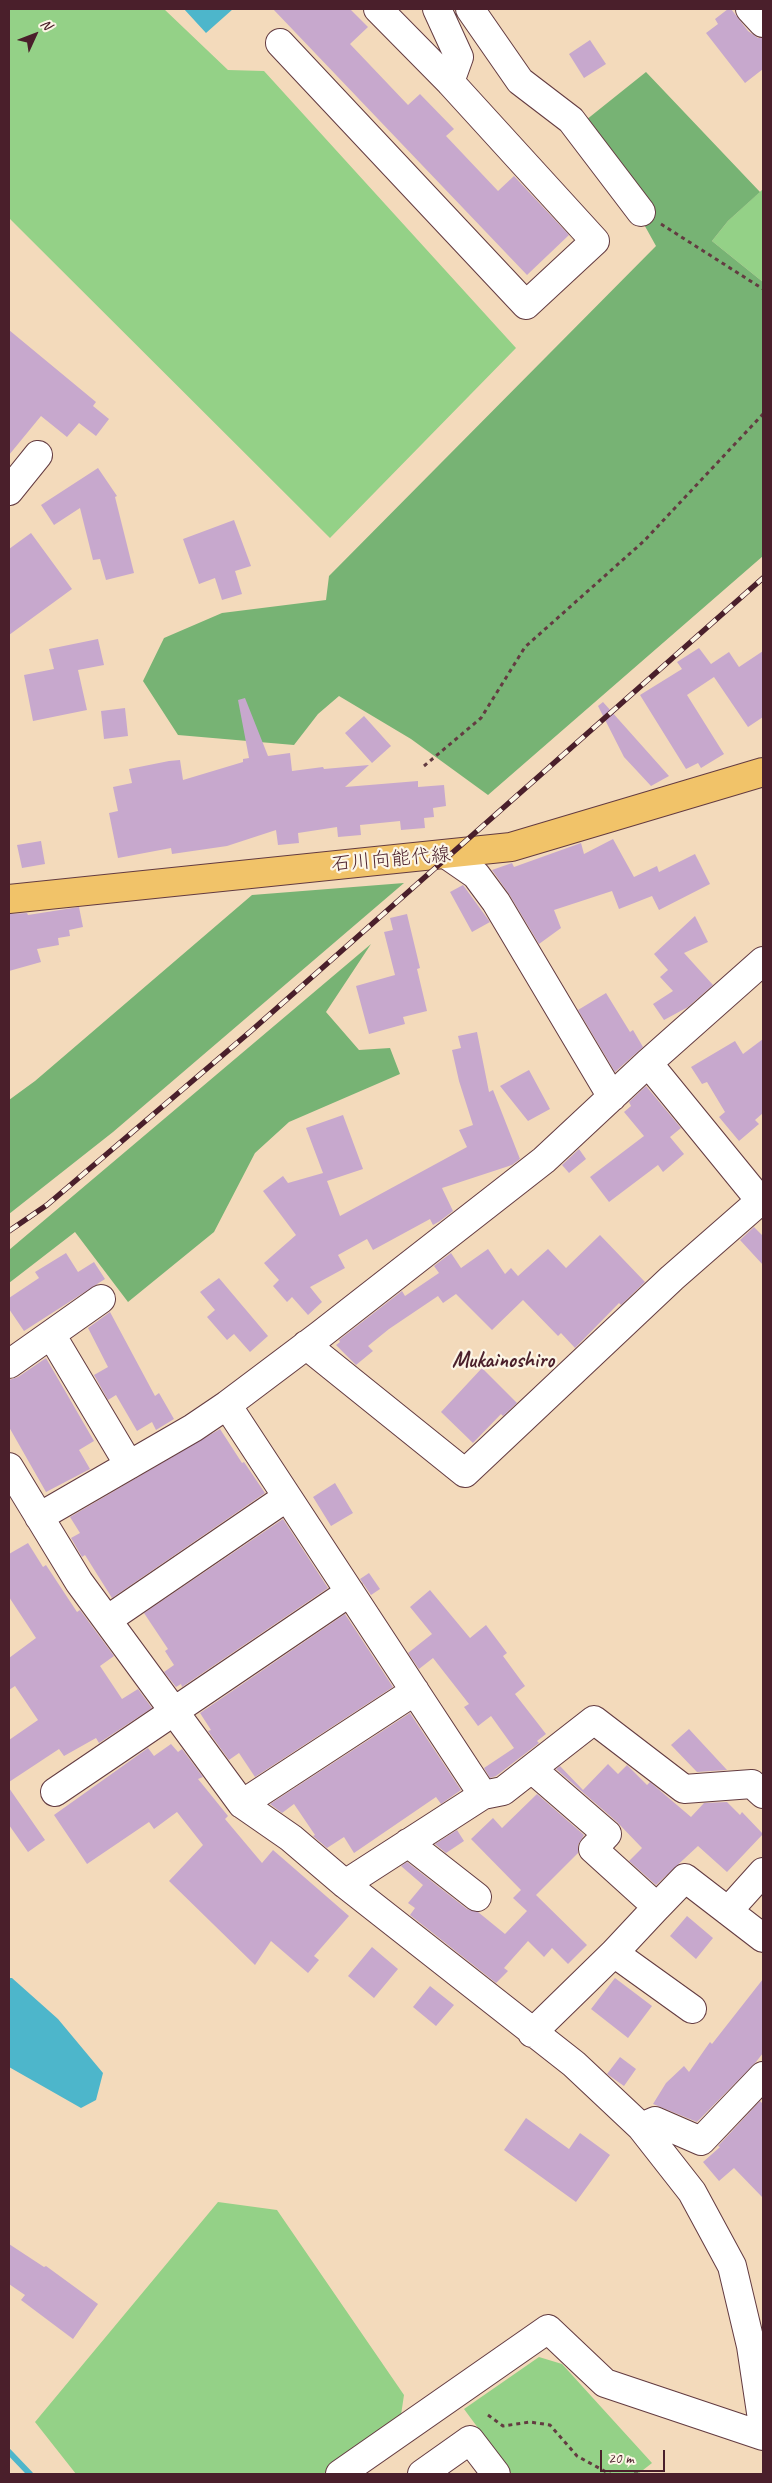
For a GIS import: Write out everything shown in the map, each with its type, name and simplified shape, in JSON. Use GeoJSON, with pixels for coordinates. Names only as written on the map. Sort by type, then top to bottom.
{"type":"FeatureCollection","features":[{"type":"Feature","properties":{"kind":"main road","name":"石川向能代線"},"geometry":{"type":"LineString","coordinates":[[9,899],[511,847],[763,772]]}},
{"type":"Feature","properties":{"kind":"street"},"geometry":{"type":"LineString","coordinates":[[280,43],[376,161],[526,305],[595,241],[450,82],[378,9]]}},
{"type":"Feature","properties":{"kind":"street"},"geometry":{"type":"LineString","coordinates":[[437,9],[459,57],[450,82]]}},
{"type":"Feature","properties":{"kind":"street"},"geometry":{"type":"LineString","coordinates":[[470,9],[520,80],[572,120],[641,212]]}},
{"type":"Feature","properties":{"kind":"street"},"geometry":{"type":"LineString","coordinates":[[750,9],[763,23]]}},
{"type":"Feature","properties":{"kind":"street"},"geometry":{"type":"LineString","coordinates":[[9,492],[38,455]]}},
{"type":"Feature","properties":{"kind":"street"},"geometry":{"type":"LineString","coordinates":[[447,855],[476,875],[496,902],[612,1096]]}},
{"type":"Feature","properties":{"kind":"street"},"geometry":{"type":"LineString","coordinates":[[39,1517],[227,1406],[544,1160],[648,1063],[763,961]]}},
{"type":"Feature","properties":{"kind":"street"},"geometry":{"type":"LineString","coordinates":[[306,1345],[465,1473],[672,1278],[762,1203],[648,1063]]}},
{"type":"Feature","properties":{"kind":"street"},"geometry":{"type":"LineString","coordinates":[[9,1364],[52,1336],[100,1298]]}},
{"type":"Feature","properties":{"kind":"street"},"geometry":{"type":"LineString","coordinates":[[52,1336],[129,1465]]}},
{"type":"Feature","properties":{"kind":"street"},"geometry":{"type":"LineString","coordinates":[[227,1406],[483,1795]]}},
{"type":"Feature","properties":{"kind":"street"},"geometry":{"type":"LineString","coordinates":[[9,1467],[79,1582],[172,1712],[242,1804],[291,1838],[345,1884],[532,2033],[574,2064],[640,2127],[692,2192],[732,2266],[750,2346],[763,2426]]}},
{"type":"Feature","properties":{"kind":"street"},"geometry":{"type":"LineString","coordinates":[[107,1620],[287,1497]]}},
{"type":"Feature","properties":{"kind":"street"},"geometry":{"type":"LineString","coordinates":[[9,1505],[39,1517]]}},
{"type":"Feature","properties":{"kind":"street"},"geometry":{"type":"LineString","coordinates":[[55,1792],[350,1592]]}},
{"type":"Feature","properties":{"kind":"street"},"geometry":{"type":"LineString","coordinates":[[242,1804],[415,1691]]}},
{"type":"Feature","properties":{"kind":"street"},"geometry":{"type":"LineString","coordinates":[[345,1884],[483,1795],[503,1792],[594,1720],[684,1789],[752,1784],[763,1794]]}},
{"type":"Feature","properties":{"kind":"street"},"geometry":{"type":"LineString","coordinates":[[533,1770],[607,1834],[593,1849],[657,1907]]}},
{"type":"Feature","properties":{"kind":"street"},"geometry":{"type":"LineString","coordinates":[[408,1843],[477,1897]]}},
{"type":"Feature","properties":{"kind":"street"},"geometry":{"type":"LineString","coordinates":[[728,1911],[763,1872]]}},
{"type":"Feature","properties":{"kind":"street"},"geometry":{"type":"LineString","coordinates":[[532,2033],[614,1953],[685,1878],[763,1938]]}},
{"type":"Feature","properties":{"kind":"street"},"geometry":{"type":"LineString","coordinates":[[614,1953],[692,2009]]}},
{"type":"Feature","properties":{"kind":"street"},"geometry":{"type":"LineString","coordinates":[[640,2127],[655,2121],[702,2141],[763,2076]]}},
{"type":"Feature","properties":{"kind":"street"},"geometry":{"type":"LineString","coordinates":[[340,2474],[548,2329],[605,2383],[763,2436]]}},
{"type":"Feature","properties":{"kind":"street"},"geometry":{"type":"LineString","coordinates":[[422,2474],[470,2440],[496,2474]]}},
{"type":"Feature","properties":{"kind":"path"},"geometry":{"type":"LineString","coordinates":[[641,212],[763,289]]}},
{"type":"Feature","properties":{"kind":"path"},"geometry":{"type":"LineString","coordinates":[[424,766],[481,718],[525,647],[644,541],[763,414]]}},
{"type":"Feature","properties":{"kind":"path"},"geometry":{"type":"LineString","coordinates":[[488,2416],[503,2426],[530,2422],[550,2425],[578,2456],[610,2474]]}},
{"type":"Feature","properties":{"kind":"green space"},"geometry":{"type":"Polygon","coordinates":[[[9,9],[164,9],[228,70],[264,71],[516,348],[330,538],[9,218],[9,9]]]}},
{"type":"Feature","properties":{"kind":"green space"},"geometry":{"type":"Polygon","coordinates":[[[646,72],[760,192],[728,221],[712,241],[763,282],[763,556],[488,795],[411,739],[339,696],[318,714],[294,745],[178,735],[143,681],[164,638],[222,613],[326,600],[329,576],[656,246],[586,120],[646,72]]]}},
{"type":"Feature","properties":{"kind":"green space"},"geometry":{"type":"Polygon","coordinates":[[[763,189],[763,282],[712,241],[728,221],[763,189]]]}},
{"type":"Feature","properties":{"kind":"green space"},"geometry":{"type":"Polygon","coordinates":[[[404,883],[113,1132],[9,1214],[9,1100],[35,1081],[252,895],[404,883]]]}},
{"type":"Feature","properties":{"kind":"green space"},"geometry":{"type":"Polygon","coordinates":[[[371,944],[326,1012],[359,1050],[390,1048],[400,1074],[289,1122],[255,1153],[214,1232],[128,1302],[75,1232],[9,1283],[9,1250],[371,944]]]}},
{"type":"Feature","properties":{"kind":"green space"},"geometry":{"type":"Polygon","coordinates":[[[218,2202],[277,2210],[404,2395],[401,2415],[323,2474],[76,2474],[35,2422],[218,2202]]]}},
{"type":"Feature","properties":{"kind":"green space"},"geometry":{"type":"Polygon","coordinates":[[[539,2357],[562,2364],[652,2463],[638,2474],[512,2474],[464,2409],[539,2357]]]}},
{"type":"Feature","properties":{"kind":"water"},"geometry":{"type":"Polygon","coordinates":[[[184,9],[233,9],[206,33],[184,9]]]}},
{"type":"Feature","properties":{"kind":"water"},"geometry":{"type":"Polygon","coordinates":[[[9,1978],[12,1978],[58,2019],[103,2073],[96,2100],[81,2108],[9,2067],[9,1978]]]}},
{"type":"Feature","properties":{"kind":"building"},"geometry":{"type":"Polygon","coordinates":[[[273,9],[350,9],[368,27],[350,44],[408,105],[420,94],[454,129],[446,136],[498,191],[514,176],[569,235],[527,275],[273,9]]]}},
{"type":"Feature","properties":{"kind":"building"},"geometry":{"type":"Polygon","coordinates":[[[728,9],[731,9],[748,31],[758,38],[763,38],[763,69],[745,83],[706,33],[718,24],[715,19],[728,9]]]}},
{"type":"Feature","properties":{"kind":"building"},"geometry":{"type":"Polygon","coordinates":[[[590,40],[606,64],[584,78],[569,54],[590,40]]]}},
{"type":"Feature","properties":{"kind":"building"},"geometry":{"type":"Polygon","coordinates":[[[9,330],[96,402],[93,406],[109,419],[96,436],[79,423],[67,437],[41,416],[9,455],[9,330]]]}},
{"type":"Feature","properties":{"kind":"building"},"geometry":{"type":"Polygon","coordinates":[[[98,468],[117,496],[115,497],[134,573],[106,580],[100,559],[93,560],[80,508],[54,525],[41,505],[98,468]]]}},
{"type":"Feature","properties":{"kind":"building"},"geometry":{"type":"Polygon","coordinates":[[[234,520],[251,566],[235,571],[242,594],[222,600],[215,578],[199,584],[183,539],[234,520]]]}},
{"type":"Feature","properties":{"kind":"building"},"geometry":{"type":"Polygon","coordinates":[[[31,533],[72,589],[9,635],[9,549],[31,533]]]}},
{"type":"Feature","properties":{"kind":"building"},"geometry":{"type":"Polygon","coordinates":[[[98,639],[104,665],[78,670],[87,710],[33,721],[24,675],[54,669],[49,649],[98,639]]]}},
{"type":"Feature","properties":{"kind":"building"},"geometry":{"type":"Polygon","coordinates":[[[699,648],[711,664],[729,652],[739,667],[763,651],[763,717],[748,727],[714,677],[687,695],[724,754],[701,768],[698,763],[686,769],[640,695],[682,669],[677,662],[699,648]]]}},
{"type":"Feature","properties":{"kind":"building"},"geometry":{"type":"Polygon","coordinates":[[[245,698],[268,756],[290,753],[292,771],[323,767],[324,769],[369,765],[345,787],[418,781],[418,787],[444,785],[446,806],[433,808],[434,817],[424,818],[425,828],[401,830],[400,821],[360,825],[361,835],[338,837],[337,827],[298,833],[299,843],[278,845],[276,830],[227,846],[172,854],[171,848],[118,858],[109,813],[118,811],[113,787],[132,783],[129,769],[180,760],[183,780],[243,762],[243,759],[249,758],[238,700],[245,698]]]}},
{"type":"Feature","properties":{"kind":"building"},"geometry":{"type":"Polygon","coordinates":[[[603,702],[669,776],[651,786],[624,757],[598,706],[603,702]]]}},
{"type":"Feature","properties":{"kind":"building"},"geometry":{"type":"Polygon","coordinates":[[[125,708],[128,736],[104,739],[101,711],[125,708]]]}},
{"type":"Feature","properties":{"kind":"building"},"geometry":{"type":"Polygon","coordinates":[[[364,716],[391,746],[372,763],[345,733],[364,716]]]}},
{"type":"Feature","properties":{"kind":"building"},"geometry":{"type":"Polygon","coordinates":[[[613,839],[634,877],[657,866],[659,872],[695,854],[710,884],[659,910],[652,896],[619,909],[612,891],[554,910],[561,928],[539,944],[492,870],[512,863],[514,867],[581,843],[584,854],[613,839]]]}},
{"type":"Feature","properties":{"kind":"building"},"geometry":{"type":"Polygon","coordinates":[[[41,841],[45,864],[22,868],[17,845],[41,841]]]}},
{"type":"Feature","properties":{"kind":"building"},"geometry":{"type":"Polygon","coordinates":[[[463,885],[490,922],[472,932],[450,892],[463,885]]]}},
{"type":"Feature","properties":{"kind":"building"},"geometry":{"type":"Polygon","coordinates":[[[79,907],[83,927],[69,930],[70,936],[58,938],[59,945],[37,949],[41,962],[9,971],[9,914],[27,913],[28,915],[79,907]]]}},
{"type":"Feature","properties":{"kind":"building"},"geometry":{"type":"Polygon","coordinates":[[[407,914],[420,968],[417,969],[427,1011],[403,1017],[405,1024],[369,1034],[356,986],[395,975],[384,932],[393,930],[390,918],[407,914]]]}},
{"type":"Feature","properties":{"kind":"building"},"geometry":{"type":"Polygon","coordinates":[[[695,916],[708,942],[684,953],[713,985],[688,1007],[664,1020],[653,1004],[673,991],[660,977],[668,970],[654,954],[695,916]]]}},
{"type":"Feature","properties":{"kind":"building"},"geometry":{"type":"Polygon","coordinates":[[[606,993],[630,1032],[633,1030],[643,1047],[615,1072],[578,1010],[606,993]]]}},
{"type":"Feature","properties":{"kind":"building"},"geometry":{"type":"Polygon","coordinates":[[[477,1032],[489,1092],[493,1090],[520,1159],[512,1165],[442,1188],[453,1211],[433,1225],[430,1219],[373,1250],[367,1239],[338,1255],[345,1268],[310,1287],[322,1302],[308,1315],[292,1297],[287,1302],[273,1286],[279,1280],[264,1263],[296,1235],[263,1191],[283,1176],[288,1183],[323,1173],[306,1128],[343,1115],[363,1169],[327,1181],[340,1216],[467,1147],[459,1130],[473,1125],[459,1081],[452,1050],[461,1048],[458,1036],[477,1032]]]}},
{"type":"Feature","properties":{"kind":"building"},"geometry":{"type":"Polygon","coordinates":[[[763,1039],[763,1113],[755,1120],[759,1124],[739,1141],[719,1117],[725,1112],[707,1082],[702,1084],[691,1067],[735,1041],[743,1054],[763,1039]]]}},
{"type":"Feature","properties":{"kind":"building"},"geometry":{"type":"Polygon","coordinates":[[[529,1070],[550,1109],[528,1121],[500,1086],[529,1070]]]}},
{"type":"Feature","properties":{"kind":"building"},"geometry":{"type":"Polygon","coordinates":[[[646,1086],[681,1128],[670,1137],[684,1154],[663,1172],[658,1165],[609,1202],[590,1177],[644,1136],[624,1112],[631,1106],[629,1102],[646,1086]]]}},
{"type":"Feature","properties":{"kind":"building"},"geometry":{"type":"Polygon","coordinates":[[[579,1149],[586,1159],[569,1173],[562,1165],[579,1149]]]}},
{"type":"Feature","properties":{"kind":"building"},"geometry":{"type":"Polygon","coordinates":[[[754,1227],[763,1236],[763,1265],[740,1240],[754,1227]]]}},
{"type":"Feature","properties":{"kind":"building"},"geometry":{"type":"Polygon","coordinates":[[[600,1235],[645,1282],[621,1305],[619,1303],[575,1348],[561,1333],[558,1336],[523,1300],[492,1330],[456,1294],[443,1303],[438,1296],[389,1329],[368,1346],[373,1351],[356,1365],[336,1345],[340,1342],[339,1340],[402,1291],[405,1296],[439,1273],[434,1266],[451,1253],[461,1268],[488,1249],[505,1274],[511,1268],[518,1276],[548,1249],[566,1268],[600,1235]]]}},
{"type":"Feature","properties":{"kind":"building"},"geometry":{"type":"Polygon","coordinates":[[[66,1253],[78,1272],[94,1262],[105,1279],[24,1331],[9,1309],[9,1298],[39,1278],[35,1272],[66,1253]]]}},
{"type":"Feature","properties":{"kind":"building"},"geometry":{"type":"Polygon","coordinates":[[[219,1278],[268,1336],[250,1352],[234,1334],[227,1340],[207,1317],[215,1310],[200,1292],[219,1278]]]}},
{"type":"Feature","properties":{"kind":"building"},"geometry":{"type":"Polygon","coordinates":[[[110,1312],[155,1396],[159,1393],[174,1419],[156,1430],[152,1422],[137,1431],[116,1395],[108,1400],[94,1375],[108,1367],[88,1328],[110,1312]]]}},
{"type":"Feature","properties":{"kind":"building"},"geometry":{"type":"Polygon","coordinates":[[[46,1358],[94,1441],[79,1450],[90,1469],[46,1492],[9,1427],[9,1380],[18,1377],[46,1358]]]}},
{"type":"Feature","properties":{"kind":"building"},"geometry":{"type":"Polygon","coordinates":[[[482,1368],[517,1403],[503,1416],[501,1414],[473,1443],[441,1412],[482,1368]]]}},
{"type":"Feature","properties":{"kind":"building"},"geometry":{"type":"Polygon","coordinates":[[[220,1429],[242,1463],[244,1462],[265,1493],[112,1598],[85,1555],[82,1557],[71,1538],[80,1533],[70,1517],[220,1429]]]}},
{"type":"Feature","properties":{"kind":"building"},"geometry":{"type":"Polygon","coordinates":[[[335,1483],[353,1513],[331,1526],[313,1497],[335,1483]]]}},
{"type":"Feature","properties":{"kind":"building"},"geometry":{"type":"Polygon","coordinates":[[[283,1519],[328,1588],[182,1687],[181,1684],[176,1687],[164,1672],[174,1665],[165,1651],[168,1649],[144,1613],[283,1519]]]}},
{"type":"Feature","properties":{"kind":"building"},"geometry":{"type":"Polygon","coordinates":[[[28,1543],[43,1567],[46,1565],[77,1612],[80,1610],[114,1656],[100,1666],[122,1699],[138,1689],[152,1708],[99,1743],[96,1738],[64,1756],[59,1749],[9,1782],[9,1740],[38,1720],[15,1686],[9,1690],[9,1658],[36,1638],[9,1597],[9,1554],[28,1543]]]}},
{"type":"Feature","properties":{"kind":"building"},"geometry":{"type":"Polygon","coordinates":[[[369,1573],[380,1589],[371,1595],[360,1579],[369,1573]]]}},
{"type":"Feature","properties":{"kind":"building"},"geometry":{"type":"Polygon","coordinates":[[[430,1590],[470,1638],[486,1625],[507,1653],[503,1656],[525,1686],[515,1694],[546,1734],[537,1741],[539,1743],[496,1776],[490,1778],[484,1768],[514,1748],[491,1716],[478,1726],[464,1707],[469,1704],[433,1658],[419,1669],[408,1653],[432,1634],[410,1607],[430,1590]]]}},
{"type":"Feature","properties":{"kind":"building"},"geometry":{"type":"Polygon","coordinates":[[[345,1614],[393,1687],[255,1777],[239,1753],[229,1760],[208,1731],[211,1730],[200,1713],[345,1614]]]}},
{"type":"Feature","properties":{"kind":"building"},"geometry":{"type":"Polygon","coordinates":[[[410,1713],[461,1790],[441,1804],[436,1797],[354,1853],[344,1837],[327,1848],[313,1836],[315,1835],[294,1804],[282,1813],[270,1804],[410,1713]]]}},
{"type":"Feature","properties":{"kind":"building"},"geometry":{"type":"Polygon","coordinates":[[[689,1729],[727,1770],[697,1772],[671,1745],[689,1729]]]}},
{"type":"Feature","properties":{"kind":"building"},"geometry":{"type":"Polygon","coordinates":[[[171,1744],[178,1752],[182,1749],[203,1777],[198,1779],[228,1816],[225,1819],[262,1863],[273,1850],[349,1916],[314,1956],[319,1960],[308,1973],[271,1941],[255,1965],[169,1881],[203,1845],[177,1812],[154,1829],[149,1822],[87,1864],[54,1815],[148,1748],[154,1756],[171,1744]]]}},
{"type":"Feature","properties":{"kind":"building"},"geometry":{"type":"Polygon","coordinates":[[[608,1764],[618,1774],[627,1765],[647,1785],[650,1782],[691,1817],[704,1803],[727,1802],[740,1815],[742,1812],[763,1834],[727,1872],[698,1846],[656,1885],[629,1861],[642,1848],[617,1822],[556,1769],[560,1766],[583,1790],[608,1764]]]}},
{"type":"Feature","properties":{"kind":"building"},"geometry":{"type":"Polygon","coordinates":[[[9,1788],[45,1840],[28,1852],[9,1825],[9,1788]]]}},
{"type":"Feature","properties":{"kind":"building"},"geometry":{"type":"Polygon","coordinates":[[[537,1794],[584,1835],[578,1845],[578,1853],[536,1895],[587,1945],[568,1964],[552,1948],[544,1957],[528,1941],[504,1968],[508,1971],[496,1983],[410,1915],[415,1908],[408,1903],[423,1885],[401,1866],[407,1862],[467,1909],[478,1912],[505,1934],[527,1911],[513,1898],[521,1890],[471,1839],[493,1818],[502,1828],[537,1794]]]}},
{"type":"Feature","properties":{"kind":"building"},"geometry":{"type":"Polygon","coordinates":[[[457,1830],[464,1841],[446,1853],[435,1844],[457,1830]]]}},
{"type":"Feature","properties":{"kind":"building"},"geometry":{"type":"Polygon","coordinates":[[[687,1916],[713,1938],[696,1959],[670,1936],[687,1916]]]}},
{"type":"Feature","properties":{"kind":"building"},"geometry":{"type":"Polygon","coordinates":[[[372,1947],[398,1969],[374,1998],[348,1976],[372,1947]]]}},
{"type":"Feature","properties":{"kind":"building"},"geometry":{"type":"Polygon","coordinates":[[[615,1978],[652,2006],[628,2038],[591,2009],[615,1978]]]}},
{"type":"Feature","properties":{"kind":"building"},"geometry":{"type":"Polygon","coordinates":[[[763,1979],[763,2053],[756,2062],[697,2122],[653,2104],[666,2083],[684,2066],[689,2072],[710,2042],[712,2044],[763,1979]]]}},
{"type":"Feature","properties":{"kind":"building"},"geometry":{"type":"Polygon","coordinates":[[[430,1986],[454,2005],[436,2026],[413,2007],[430,1986]]]}},
{"type":"Feature","properties":{"kind":"building"},"geometry":{"type":"Polygon","coordinates":[[[620,2057],[636,2069],[624,2086],[607,2074],[620,2057]]]}},
{"type":"Feature","properties":{"kind":"building"},"geometry":{"type":"Polygon","coordinates":[[[760,2101],[763,2104],[763,2198],[734,2168],[719,2181],[703,2162],[720,2147],[718,2146],[760,2101]]]}},
{"type":"Feature","properties":{"kind":"building"},"geometry":{"type":"Polygon","coordinates":[[[526,2118],[569,2149],[580,2133],[610,2155],[576,2202],[504,2150],[526,2118]]]}},
{"type":"Feature","properties":{"kind":"building"},"geometry":{"type":"Polygon","coordinates":[[[9,2244],[44,2267],[46,2266],[98,2304],[73,2339],[21,2300],[25,2295],[9,2284],[9,2244]]]}},
{"type":"Feature","properties":{"kind":"waterway"},"geometry":{"type":"LineString","coordinates":[[9,2452],[30,2474]]}},
{"type":"Feature","properties":{"kind":"railway"},"geometry":{"type":"LineString","coordinates":[[9,1231],[47,1205],[251,1031],[763,578]]}},
{"type":"Feature","properties":{"kind":"district","name":"Mukainoshiro"},"geometry":{"type":"Point","coordinates":[503,1361]}}]}
